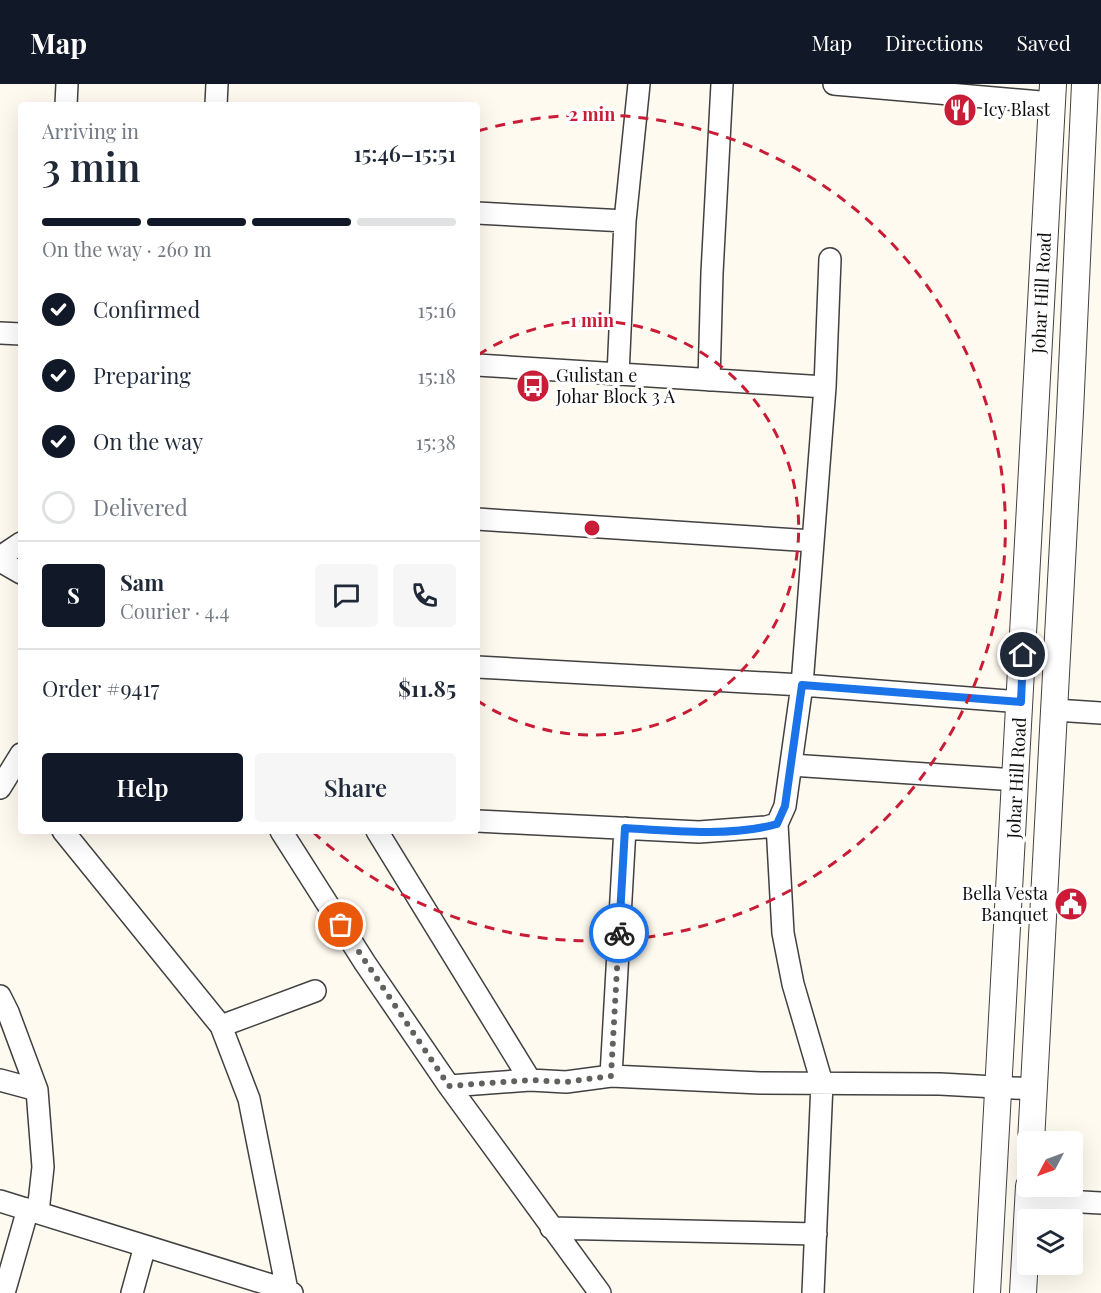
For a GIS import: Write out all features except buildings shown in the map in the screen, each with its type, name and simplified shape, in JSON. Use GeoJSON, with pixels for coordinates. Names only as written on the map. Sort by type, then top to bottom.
{"type":"FeatureCollection","features":[{"type":"Feature","properties":{"kind":"street"},"geometry":{"type":"LineString","coordinates":[[66,102],[67,84]]}},
{"type":"Feature","properties":{"kind":"street"},"geometry":{"type":"LineString","coordinates":[[216,102],[217,84]]}},
{"type":"Feature","properties":{"kind":"street"},"geometry":{"type":"LineString","coordinates":[[618,375],[625,221],[639,84]]}},
{"type":"Feature","properties":{"kind":"street"},"geometry":{"type":"LineString","coordinates":[[709,380],[722,84]]}},
{"type":"Feature","properties":{"kind":"street"},"geometry":{"type":"LineString","coordinates":[[834,84],[1053,94]]}},
{"type":"Feature","properties":{"kind":"street","name":"Johar Hill Road"},"geometry":{"type":"LineString","coordinates":[[1032,1131],[1055,710],[1085,84]]}},
{"type":"Feature","properties":{"kind":"street","name":"Johar Hill Road"},"geometry":{"type":"LineString","coordinates":[[987,1293],[1053,94]]}},
{"type":"Feature","properties":{"kind":"street"},"geometry":{"type":"LineString","coordinates":[[480,213],[625,221]]}},
{"type":"Feature","properties":{"kind":"street"},"geometry":{"type":"LineString","coordinates":[[813,1293],[822,1083],[793,984],[783,933],[777,824],[785,806],[802,685],[825,387],[830,259]]}},
{"type":"Feature","properties":{"kind":"street"},"geometry":{"type":"LineString","coordinates":[[0,333],[18,334]]}},
{"type":"Feature","properties":{"kind":"street"},"geometry":{"type":"LineString","coordinates":[[480,365],[825,387]]}},
{"type":"Feature","properties":{"kind":"street"},"geometry":{"type":"LineString","coordinates":[[480,519],[813,541]]}},
{"type":"Feature","properties":{"kind":"street"},"geometry":{"type":"LineString","coordinates":[[18,545],[0,559],[18,571]]}},
{"type":"Feature","properties":{"kind":"street"},"geometry":{"type":"LineString","coordinates":[[480,667],[802,685],[1021,702]]}},
{"type":"Feature","properties":{"kind":"street"},"geometry":{"type":"LineString","coordinates":[[1055,710],[1101,713]]}},
{"type":"Feature","properties":{"kind":"street"},"geometry":{"type":"LineString","coordinates":[[791,765],[1016,780]]}},
{"type":"Feature","properties":{"kind":"street"},"geometry":{"type":"LineString","coordinates":[[0,788],[18,767]]}},
{"type":"Feature","properties":{"kind":"street"},"geometry":{"type":"LineString","coordinates":[[480,821],[699,832],[766,827],[777,824]]}},
{"type":"Feature","properties":{"kind":"street"},"geometry":{"type":"LineString","coordinates":[[611,1076],[625,828]]}},
{"type":"Feature","properties":{"kind":"street"},"geometry":{"type":"LineString","coordinates":[[0,1201],[288,1292],[249,1100],[221,1026],[65,834]]}},
{"type":"Feature","properties":{"kind":"street"},"geometry":{"type":"LineString","coordinates":[[283,834],[365,963],[449,1086],[600,1293]]}},
{"type":"Feature","properties":{"kind":"street"},"geometry":{"type":"LineString","coordinates":[[379,834],[530,1080]]}},
{"type":"Feature","properties":{"kind":"street"},"geometry":{"type":"LineString","coordinates":[[221,1026],[315,991]]}},
{"type":"Feature","properties":{"kind":"street"},"geometry":{"type":"LineString","coordinates":[[0,996],[37,1090],[43,1167],[33,1210],[4,1293]]}},
{"type":"Feature","properties":{"kind":"street"},"geometry":{"type":"LineString","coordinates":[[449,1086],[530,1080],[566,1082],[611,1076],[760,1083],[940,1084],[1034,1089]]}},
{"type":"Feature","properties":{"kind":"street"},"geometry":{"type":"LineString","coordinates":[[0,1080],[37,1090]]}},
{"type":"Feature","properties":{"kind":"street"},"geometry":{"type":"LineString","coordinates":[[1023,1293],[1028,1197]]}},
{"type":"Feature","properties":{"kind":"street"},"geometry":{"type":"LineString","coordinates":[[1057,1197],[1101,1203]]}},
{"type":"Feature","properties":{"kind":"street"},"geometry":{"type":"LineString","coordinates":[[551,1228],[816,1234]]}},
{"type":"Feature","properties":{"kind":"street"},"geometry":{"type":"LineString","coordinates":[[132,1293],[145,1246]]}},
{"type":"Feature","properties":{"kind":"way so far"},"geometry":{"type":"LineString","coordinates":[[341,925],[449,1086],[530,1080],[566,1082],[611,1076],[619,933]]}},
{"type":"Feature","properties":{"kind":"place","name":"Icy Blast"},"geometry":{"type":"Point","coordinates":[960,110]}},
{"type":"Feature","properties":{"kind":"place","name":"Gulistan e Johar Block 3 A"},"geometry":{"type":"Point","coordinates":[533,386]}},
{"type":"Feature","properties":{"kind":"place","name":"Bella Vesta Banquet"},"geometry":{"type":"Point","coordinates":[1071,904]}},
{"type":"Feature","properties":{"kind":"route"},"geometry":{"type":"LineString","coordinates":[[619,933],[625,828],[699,832],[766,827],[777,824],[785,806],[802,685],[1021,702],[1023,655]]}}]}
